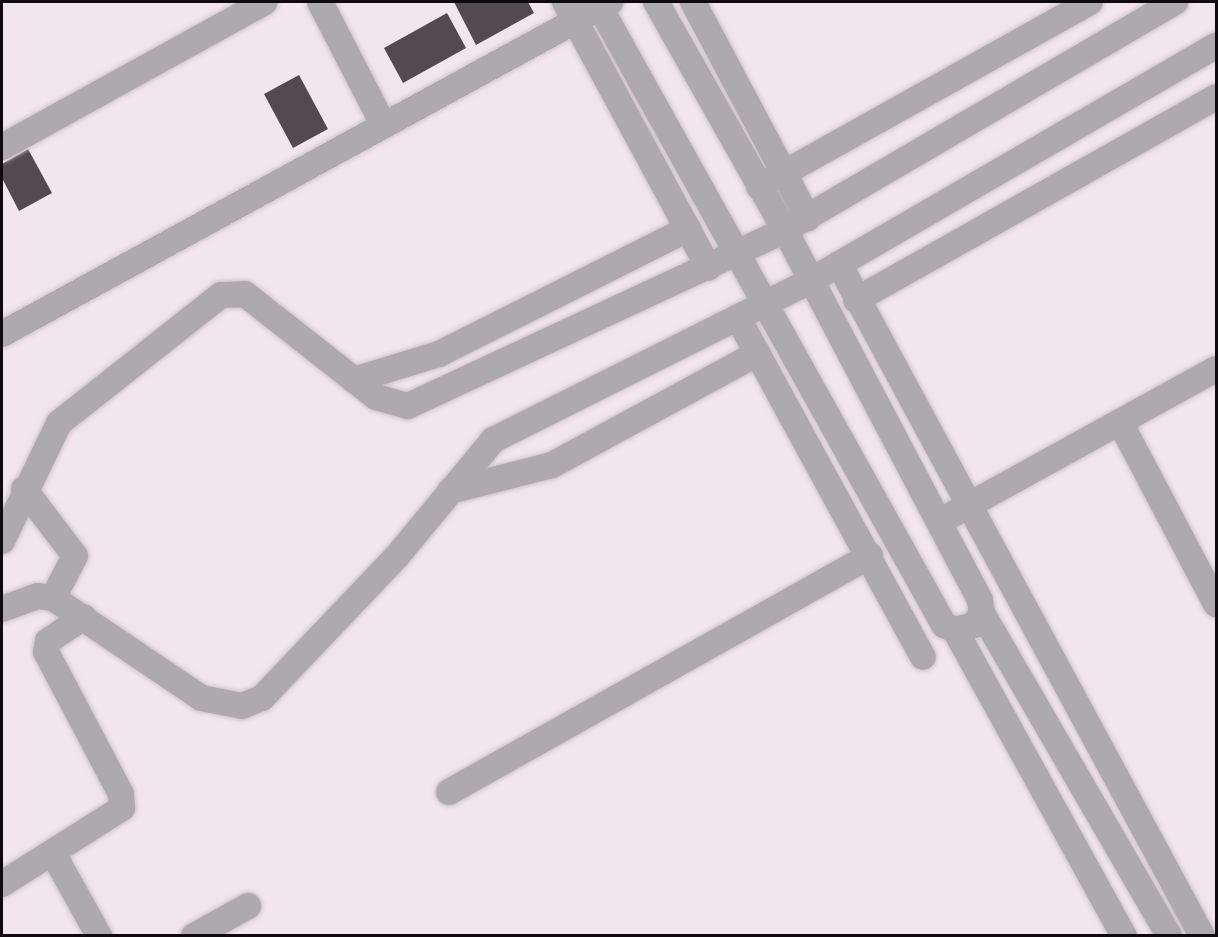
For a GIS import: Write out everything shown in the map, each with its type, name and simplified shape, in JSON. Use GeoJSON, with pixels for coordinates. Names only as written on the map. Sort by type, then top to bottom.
{"type":"FeatureCollection","features":[{"type":"Feature","properties":{"kind":"street"},"geometry":{"type":"LineString","coordinates":[[2,147],[265,2]]}},
{"type":"Feature","properties":{"kind":"street"},"geometry":{"type":"LineString","coordinates":[[320,2],[383,124]]}},
{"type":"Feature","properties":{"kind":"street"},"geometry":{"type":"LineString","coordinates":[[656,2],[785,230],[939,521],[982,613],[1169,936]]}},
{"type":"Feature","properties":{"kind":"street"},"geometry":{"type":"LineString","coordinates":[[693,2],[808,218]]}},
{"type":"Feature","properties":{"kind":"street"},"geometry":{"type":"LineString","coordinates":[[759,187],[1090,2]]}},
{"type":"Feature","properties":{"kind":"street"},"geometry":{"type":"LineString","coordinates":[[2,541],[15,499],[58,423],[221,295],[245,294],[376,397],[408,406],[709,268],[808,218],[1175,2]]}},
{"type":"Feature","properties":{"kind":"street"},"geometry":{"type":"LineString","coordinates":[[2,332],[383,124],[570,10],[602,3],[764,306],[944,625],[955,630],[1124,936]]}},
{"type":"Feature","properties":{"kind":"street"},"geometry":{"type":"LineString","coordinates":[[570,10],[709,268]]}},
{"type":"Feature","properties":{"kind":"street"},"geometry":{"type":"LineString","coordinates":[[2,609],[38,596],[53,598],[84,616],[201,698],[242,706],[262,698],[398,555],[484,450],[508,432],[810,281],[1216,46]]}},
{"type":"Feature","properties":{"kind":"street"},"geometry":{"type":"LineString","coordinates":[[856,300],[1216,97]]}},
{"type":"Feature","properties":{"kind":"street"},"geometry":{"type":"LineString","coordinates":[[354,380],[439,354],[688,229]]}},
{"type":"Feature","properties":{"kind":"street"},"geometry":{"type":"LineString","coordinates":[[839,264],[856,300],[1202,936]]}},
{"type":"Feature","properties":{"kind":"street"},"geometry":{"type":"LineString","coordinates":[[738,318],[870,556],[923,657]]}},
{"type":"Feature","properties":{"kind":"street"},"geometry":{"type":"LineString","coordinates":[[450,491],[552,465],[758,353]]}},
{"type":"Feature","properties":{"kind":"street"},"geometry":{"type":"LineString","coordinates":[[939,521],[1216,369]]}},
{"type":"Feature","properties":{"kind":"street"},"geometry":{"type":"LineString","coordinates":[[1120,422],[1216,602]]}},
{"type":"Feature","properties":{"kind":"street"},"geometry":{"type":"LineString","coordinates":[[15,499],[75,556],[53,598]]}},
{"type":"Feature","properties":{"kind":"street"},"geometry":{"type":"LineString","coordinates":[[449,792],[870,556]]}},
{"type":"Feature","properties":{"kind":"street"},"geometry":{"type":"LineString","coordinates":[[955,630],[974,625],[982,613]]}},
{"type":"Feature","properties":{"kind":"street"},"geometry":{"type":"LineString","coordinates":[[2,884],[54,855],[122,808],[121,794],[46,652],[48,640],[84,616]]}},
{"type":"Feature","properties":{"kind":"street"},"geometry":{"type":"LineString","coordinates":[[54,855],[99,936]]}},
{"type":"Feature","properties":{"kind":"street"},"geometry":{"type":"LineString","coordinates":[[194,936],[248,906]]}},
{"type":"Feature","properties":{"kind":"building"},"geometry":{"type":"Polygon","coordinates":[[[454,2],[528,2],[534,13],[476,45],[454,2]]]}},
{"type":"Feature","properties":{"kind":"building"},"geometry":{"type":"Polygon","coordinates":[[[447,13],[466,48],[403,83],[384,48],[447,13]]]}},
{"type":"Feature","properties":{"kind":"building"},"geometry":{"type":"Polygon","coordinates":[[[299,75],[328,129],[293,148],[264,94],[299,75]]]}},
{"type":"Feature","properties":{"kind":"building"},"geometry":{"type":"Polygon","coordinates":[[[28,149],[52,193],[19,211],[2,178],[2,164],[28,149]]]}}]}
